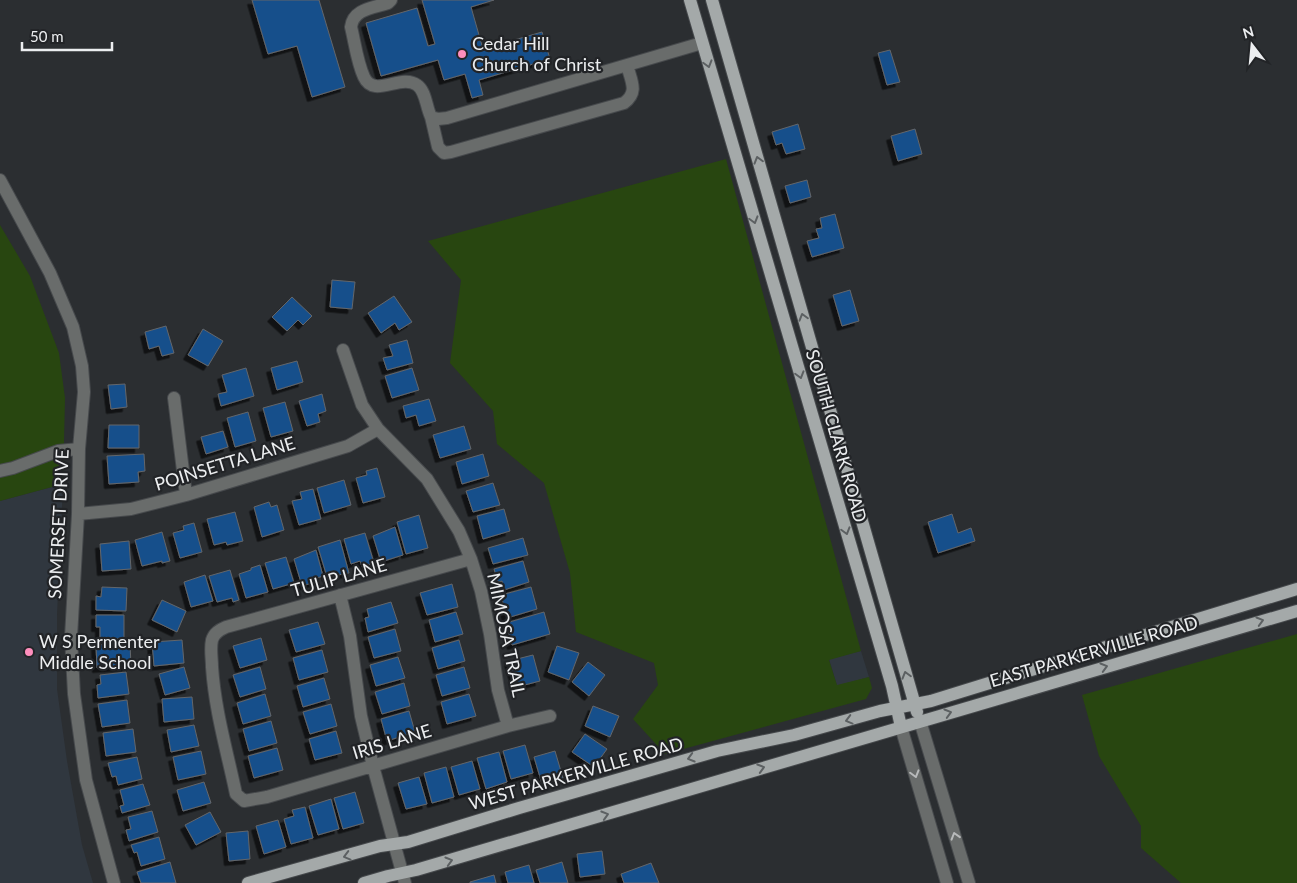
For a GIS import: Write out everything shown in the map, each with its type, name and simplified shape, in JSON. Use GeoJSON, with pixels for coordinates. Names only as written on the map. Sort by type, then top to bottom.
{"type":"FeatureCollection","features":[{"type":"Feature","properties":{"kind":"main road","name":"SOUTH CLARK ROAD"},"geometry":{"type":"LineString","coordinates":[[690,0],[892,686],[901,727]]}},
{"type":"Feature","properties":{"kind":"main road","name":"SOUTH CLARK ROAD"},"geometry":{"type":"LineString","coordinates":[[712,0],[920,721]]}},
{"type":"Feature","properties":{"kind":"main road"},"geometry":{"type":"LineString","coordinates":[[702,43],[723,36]]}},
{"type":"Feature","properties":{"kind":"main road","name":"EAST PARKERVILLE ROAD"},"geometry":{"type":"LineString","coordinates":[[915,704],[931,702],[1297,590]]}},
{"type":"Feature","properties":{"kind":"main road","name":"EAST PARKERVILLE ROAD"},"geometry":{"type":"LineString","coordinates":[[901,727],[1297,611]]}},
{"type":"Feature","properties":{"kind":"main road","name":"WEST PARKERVILLE ROAD"},"geometry":{"type":"LineString","coordinates":[[248,883],[380,846],[408,842],[717,751],[794,735],[896,707],[915,704]]}},
{"type":"Feature","properties":{"kind":"main road"},"geometry":{"type":"LineString","coordinates":[[364,883],[404,878],[582,822],[901,727]]}},
{"type":"Feature","properties":{"kind":"street"},"geometry":{"type":"LineString","coordinates":[[391,0],[388,3],[357,13],[352,20],[351,28],[364,78],[373,86],[381,87],[402,81],[418,85],[423,91],[438,147],[444,153],[624,103],[631,98],[634,91],[627,65]]}},
{"type":"Feature","properties":{"kind":"street"},"geometry":{"type":"LineString","coordinates":[[431,117],[438,119],[447,118],[702,43]]}},
{"type":"Feature","properties":{"kind":"street","name":"SOMERSET DRIVE"},"geometry":{"type":"LineString","coordinates":[[0,180],[50,273],[72,327],[82,366],[84,392],[79,449],[78,514],[71,637],[74,694],[86,780],[114,883]]}},
{"type":"Feature","properties":{"kind":"street","name":"MIMOSA TRAIL"},"geometry":{"type":"LineString","coordinates":[[343,350],[362,405],[378,429],[427,479],[459,531],[471,559],[481,591],[490,634],[498,690],[508,726]]}},
{"type":"Feature","properties":{"kind":"street"},"geometry":{"type":"LineString","coordinates":[[174,398],[186,495]]}},
{"type":"Feature","properties":{"kind":"street","name":"POINSETTA LANE"},"geometry":{"type":"LineString","coordinates":[[78,514],[131,510],[186,495],[348,446],[378,429]]}},
{"type":"Feature","properties":{"kind":"street"},"geometry":{"type":"LineString","coordinates":[[0,471],[58,450],[79,449]]}},
{"type":"Feature","properties":{"kind":"street","name":"TULIP LANE"},"geometry":{"type":"LineString","coordinates":[[244,801],[236,794],[219,725],[213,684],[211,651],[213,639],[217,631],[471,559]]}},
{"type":"Feature","properties":{"kind":"street"},"geometry":{"type":"LineString","coordinates":[[340,596],[350,636],[361,716],[404,878]]}},
{"type":"Feature","properties":{"kind":"street","name":"IRIS LANE"},"geometry":{"type":"LineString","coordinates":[[244,801],[253,801],[508,726],[550,716]]}},
{"type":"Feature","properties":{"kind":"street","name":"SOUTH CLARK ROAD"},"geometry":{"type":"LineString","coordinates":[[920,721],[970,883]]}},
{"type":"Feature","properties":{"kind":"street","name":"SOUTH CLARK ROAD"},"geometry":{"type":"LineString","coordinates":[[901,727],[947,883]]}},
{"type":"Feature","properties":{"kind":"shaded area","name":"W S Permenter Middle School"},"geometry":{"type":"Polygon","coordinates":[[[63,484],[57,615],[57,689],[67,761],[82,845],[93,883],[0,883],[0,501],[63,484]]]}},
{"type":"Feature","properties":{"kind":"shaded area"},"geometry":{"type":"Polygon","coordinates":[[[861,651],[869,677],[837,686],[829,659],[861,651]]]}},
{"type":"Feature","properties":{"kind":"green space"},"geometry":{"type":"Polygon","coordinates":[[[726,159],[861,651],[829,660],[837,685],[869,677],[872,688],[866,699],[665,754],[633,719],[658,685],[654,663],[576,632],[570,573],[544,483],[497,444],[493,411],[450,363],[461,280],[428,241],[726,159]]]}},
{"type":"Feature","properties":{"kind":"green space"},"geometry":{"type":"Polygon","coordinates":[[[0,225],[30,276],[59,353],[65,398],[63,484],[0,501],[0,225]]]}},
{"type":"Feature","properties":{"kind":"green space"},"geometry":{"type":"Polygon","coordinates":[[[1297,634],[1297,883],[1181,883],[1141,848],[1141,826],[1099,756],[1082,695],[1297,634]]]}},
{"type":"Feature","properties":{"kind":"building"},"geometry":{"type":"Polygon","coordinates":[[[252,0],[319,0],[345,87],[312,97],[297,46],[268,54],[252,0]]]}},
{"type":"Feature","properties":{"kind":"building","name":"Cedar Hill Church of Christ"},"geometry":{"type":"Polygon","coordinates":[[[422,0],[494,0],[471,7],[483,49],[542,32],[550,59],[479,80],[483,95],[472,98],[465,74],[444,80],[438,60],[381,76],[366,23],[417,8],[428,46],[435,44],[422,0]]]}},
{"type":"Feature","properties":{"kind":"building"},"geometry":{"type":"Polygon","coordinates":[[[890,50],[900,82],[887,85],[878,53],[890,50]]]}},
{"type":"Feature","properties":{"kind":"building"},"geometry":{"type":"Polygon","coordinates":[[[798,124],[805,149],[786,154],[782,143],[776,145],[772,132],[798,124]]]}},
{"type":"Feature","properties":{"kind":"building"},"geometry":{"type":"Polygon","coordinates":[[[915,129],[922,154],[898,161],[891,136],[915,129]]]}},
{"type":"Feature","properties":{"kind":"building"},"geometry":{"type":"Polygon","coordinates":[[[807,180],[811,197],[790,203],[785,186],[807,180]]]}},
{"type":"Feature","properties":{"kind":"building"},"geometry":{"type":"Polygon","coordinates":[[[835,214],[844,248],[812,257],[807,241],[819,238],[816,229],[822,228],[820,218],[835,214]]]}},
{"type":"Feature","properties":{"kind":"building"},"geometry":{"type":"Polygon","coordinates":[[[332,280],[355,282],[352,309],[330,307],[332,280]]]}},
{"type":"Feature","properties":{"kind":"building"},"geometry":{"type":"Polygon","coordinates":[[[850,290],[859,321],[842,326],[833,295],[850,290]]]}},
{"type":"Feature","properties":{"kind":"building"},"geometry":{"type":"Polygon","coordinates":[[[394,296],[412,322],[399,330],[395,323],[381,333],[368,313],[394,296]]]}},
{"type":"Feature","properties":{"kind":"building"},"geometry":{"type":"Polygon","coordinates":[[[292,297],[312,316],[303,325],[298,320],[287,331],[272,317],[292,297]]]}},
{"type":"Feature","properties":{"kind":"building"},"geometry":{"type":"Polygon","coordinates":[[[166,326],[174,353],[162,356],[159,346],[149,349],[145,332],[166,326]]]}},
{"type":"Feature","properties":{"kind":"building"},"geometry":{"type":"Polygon","coordinates":[[[203,329],[223,341],[208,366],[188,355],[203,329]]]}},
{"type":"Feature","properties":{"kind":"building"},"geometry":{"type":"Polygon","coordinates":[[[407,340],[413,363],[387,370],[383,358],[393,356],[389,345],[407,340]]]}},
{"type":"Feature","properties":{"kind":"building"},"geometry":{"type":"Polygon","coordinates":[[[297,361],[303,382],[277,390],[271,368],[297,361]]]}},
{"type":"Feature","properties":{"kind":"building"},"geometry":{"type":"Polygon","coordinates":[[[246,368],[254,396],[221,406],[218,394],[227,392],[222,375],[246,368]]]}},
{"type":"Feature","properties":{"kind":"building"},"geometry":{"type":"Polygon","coordinates":[[[412,368],[419,390],[392,398],[385,376],[412,368]]]}},
{"type":"Feature","properties":{"kind":"building"},"geometry":{"type":"Polygon","coordinates":[[[125,384],[127,407],[111,409],[108,385],[125,384]]]}},
{"type":"Feature","properties":{"kind":"building"},"geometry":{"type":"Polygon","coordinates":[[[322,394],[326,411],[318,414],[320,422],[307,426],[299,401],[322,394]]]}},
{"type":"Feature","properties":{"kind":"building"},"geometry":{"type":"Polygon","coordinates":[[[429,399],[436,421],[419,426],[416,415],[406,418],[403,406],[429,399]]]}},
{"type":"Feature","properties":{"kind":"building"},"geometry":{"type":"Polygon","coordinates":[[[285,402],[293,431],[271,437],[263,408],[285,402]]]}},
{"type":"Feature","properties":{"kind":"building"},"geometry":{"type":"Polygon","coordinates":[[[248,412],[256,441],[235,447],[227,418],[248,412]]]}},
{"type":"Feature","properties":{"kind":"building"},"geometry":{"type":"Polygon","coordinates":[[[109,425],[139,425],[139,448],[108,448],[109,425]]]}},
{"type":"Feature","properties":{"kind":"building"},"geometry":{"type":"Polygon","coordinates":[[[464,426],[471,449],[440,458],[433,435],[464,426]]]}},
{"type":"Feature","properties":{"kind":"building"},"geometry":{"type":"Polygon","coordinates":[[[223,431],[228,447],[206,454],[201,437],[223,431]]]}},
{"type":"Feature","properties":{"kind":"building"},"geometry":{"type":"Polygon","coordinates":[[[144,454],[145,471],[138,472],[139,482],[109,484],[107,456],[144,454]]]}},
{"type":"Feature","properties":{"kind":"building"},"geometry":{"type":"Polygon","coordinates":[[[483,454],[489,476],[462,484],[456,462],[483,454]]]}},
{"type":"Feature","properties":{"kind":"building"},"geometry":{"type":"Polygon","coordinates":[[[377,468],[385,497],[363,503],[356,478],[367,475],[366,471],[377,468]]]}},
{"type":"Feature","properties":{"kind":"building"},"geometry":{"type":"Polygon","coordinates":[[[344,480],[351,505],[324,513],[317,488],[344,480]]]}},
{"type":"Feature","properties":{"kind":"building"},"geometry":{"type":"Polygon","coordinates":[[[493,483],[500,505],[473,512],[466,491],[493,483]]]}},
{"type":"Feature","properties":{"kind":"building"},"geometry":{"type":"Polygon","coordinates":[[[313,489],[321,519],[299,525],[292,501],[302,499],[300,492],[313,489]]]}},
{"type":"Feature","properties":{"kind":"building"},"geometry":{"type":"Polygon","coordinates":[[[269,502],[271,507],[277,505],[284,530],[262,537],[254,507],[269,502]]]}},
{"type":"Feature","properties":{"kind":"building"},"geometry":{"type":"Polygon","coordinates":[[[504,509],[510,531],[483,539],[477,516],[504,509]]]}},
{"type":"Feature","properties":{"kind":"building"},"geometry":{"type":"Polygon","coordinates":[[[235,512],[243,541],[227,545],[226,542],[214,545],[207,519],[235,512]]]}},
{"type":"Feature","properties":{"kind":"building"},"geometry":{"type":"Polygon","coordinates":[[[952,514],[958,533],[971,528],[975,541],[938,553],[928,522],[952,514]]]}},
{"type":"Feature","properties":{"kind":"building"},"geometry":{"type":"Polygon","coordinates":[[[419,515],[428,548],[406,554],[397,522],[419,515]]]}},
{"type":"Feature","properties":{"kind":"building"},"geometry":{"type":"Polygon","coordinates":[[[194,523],[202,552],[180,558],[173,533],[184,530],[183,526],[194,523]]]}},
{"type":"Feature","properties":{"kind":"building"},"geometry":{"type":"Polygon","coordinates":[[[395,527],[403,555],[381,562],[373,536],[395,527]]]}},
{"type":"Feature","properties":{"kind":"building"},"geometry":{"type":"Polygon","coordinates":[[[162,532],[170,561],[142,566],[135,540],[162,532]]]}},
{"type":"Feature","properties":{"kind":"building"},"geometry":{"type":"Polygon","coordinates":[[[365,533],[374,563],[362,567],[360,561],[351,564],[344,539],[365,533]]]}},
{"type":"Feature","properties":{"kind":"building"},"geometry":{"type":"Polygon","coordinates":[[[523,538],[528,555],[493,564],[488,548],[523,538]]]}},
{"type":"Feature","properties":{"kind":"building"},"geometry":{"type":"Polygon","coordinates":[[[340,540],[349,573],[327,577],[318,547],[340,540]]]}},
{"type":"Feature","properties":{"kind":"building"},"geometry":{"type":"Polygon","coordinates":[[[129,541],[131,569],[102,571],[100,544],[129,541]]]}},
{"type":"Feature","properties":{"kind":"building"},"geometry":{"type":"Polygon","coordinates":[[[316,550],[323,576],[314,579],[315,582],[302,586],[294,559],[316,550]]]}},
{"type":"Feature","properties":{"kind":"building"},"geometry":{"type":"Polygon","coordinates":[[[286,557],[294,583],[273,589],[265,563],[286,557]]]}},
{"type":"Feature","properties":{"kind":"building"},"geometry":{"type":"Polygon","coordinates":[[[523,561],[529,582],[504,590],[502,581],[498,582],[494,569],[523,561]]]}},
{"type":"Feature","properties":{"kind":"building"},"geometry":{"type":"Polygon","coordinates":[[[260,565],[268,592],[246,598],[239,574],[260,565]]]}},
{"type":"Feature","properties":{"kind":"building"},"geometry":{"type":"Polygon","coordinates":[[[230,570],[239,600],[233,602],[232,598],[217,602],[209,576],[230,570]]]}},
{"type":"Feature","properties":{"kind":"building"},"geometry":{"type":"Polygon","coordinates":[[[205,575],[213,601],[191,607],[184,582],[205,575]]]}},
{"type":"Feature","properties":{"kind":"building"},"geometry":{"type":"Polygon","coordinates":[[[452,584],[458,607],[427,615],[420,593],[452,584]]]}},
{"type":"Feature","properties":{"kind":"building"},"geometry":{"type":"Polygon","coordinates":[[[102,587],[127,588],[126,611],[96,610],[96,596],[101,597],[102,587]]]}},
{"type":"Feature","properties":{"kind":"building"},"geometry":{"type":"Polygon","coordinates":[[[531,587],[537,609],[507,618],[501,595],[531,587]]]}},
{"type":"Feature","properties":{"kind":"building"},"geometry":{"type":"Polygon","coordinates":[[[162,600],[186,611],[177,632],[152,620],[162,600]]]}},
{"type":"Feature","properties":{"kind":"building"},"geometry":{"type":"Polygon","coordinates":[[[391,602],[398,623],[368,632],[365,618],[369,617],[367,609],[391,602]]]}},
{"type":"Feature","properties":{"kind":"building"},"geometry":{"type":"Polygon","coordinates":[[[456,612],[463,634],[435,642],[429,620],[456,612]]]}},
{"type":"Feature","properties":{"kind":"building"},"geometry":{"type":"Polygon","coordinates":[[[544,612],[550,634],[512,645],[506,623],[544,612]]]}},
{"type":"Feature","properties":{"kind":"building"},"geometry":{"type":"Polygon","coordinates":[[[96,615],[124,615],[124,639],[100,638],[100,627],[96,627],[96,615]]]}},
{"type":"Feature","properties":{"kind":"building"},"geometry":{"type":"Polygon","coordinates":[[[318,622],[325,644],[296,652],[289,630],[318,622]]]}},
{"type":"Feature","properties":{"kind":"building"},"geometry":{"type":"Polygon","coordinates":[[[395,629],[401,651],[374,658],[368,637],[395,629]]]}},
{"type":"Feature","properties":{"kind":"building"},"geometry":{"type":"Polygon","coordinates":[[[261,638],[267,660],[240,668],[233,646],[261,638]]]}},
{"type":"Feature","properties":{"kind":"building"},"geometry":{"type":"Polygon","coordinates":[[[182,640],[184,663],[154,666],[152,642],[182,640]]]}},
{"type":"Feature","properties":{"kind":"building"},"geometry":{"type":"Polygon","coordinates":[[[459,640],[465,661],[438,669],[432,648],[459,640]]]}},
{"type":"Feature","properties":{"kind":"building"},"geometry":{"type":"Polygon","coordinates":[[[130,643],[131,666],[97,668],[96,645],[130,643]]]}},
{"type":"Feature","properties":{"kind":"building"},"geometry":{"type":"Polygon","coordinates":[[[557,646],[579,653],[569,680],[548,672],[557,646]]]}},
{"type":"Feature","properties":{"kind":"building"},"geometry":{"type":"Polygon","coordinates":[[[322,650],[328,672],[299,680],[293,658],[322,650]]]}},
{"type":"Feature","properties":{"kind":"building"},"geometry":{"type":"Polygon","coordinates":[[[533,655],[540,681],[517,687],[509,661],[533,655]]]}},
{"type":"Feature","properties":{"kind":"building"},"geometry":{"type":"Polygon","coordinates":[[[398,657],[405,678],[376,686],[370,665],[398,657]]]}},
{"type":"Feature","properties":{"kind":"building"},"geometry":{"type":"Polygon","coordinates":[[[588,662],[605,675],[589,696],[572,682],[588,662]]]}},
{"type":"Feature","properties":{"kind":"building"},"geometry":{"type":"Polygon","coordinates":[[[184,667],[190,688],[165,695],[159,674],[184,667]]]}},
{"type":"Feature","properties":{"kind":"building"},"geometry":{"type":"Polygon","coordinates":[[[260,667],[266,689],[240,697],[233,675],[260,667]]]}},
{"type":"Feature","properties":{"kind":"building"},"geometry":{"type":"Polygon","coordinates":[[[464,667],[470,688],[442,696],[436,675],[464,667]]]}},
{"type":"Feature","properties":{"kind":"building"},"geometry":{"type":"Polygon","coordinates":[[[126,672],[129,694],[98,698],[97,685],[101,684],[100,675],[126,672]]]}},
{"type":"Feature","properties":{"kind":"building"},"geometry":{"type":"Polygon","coordinates":[[[324,678],[330,699],[303,707],[297,686],[324,678]]]}},
{"type":"Feature","properties":{"kind":"building"},"geometry":{"type":"Polygon","coordinates":[[[404,683],[410,706],[382,714],[375,692],[404,683]]]}},
{"type":"Feature","properties":{"kind":"building"},"geometry":{"type":"Polygon","coordinates":[[[265,694],[271,716],[243,724],[237,703],[265,694]]]}},
{"type":"Feature","properties":{"kind":"building"},"geometry":{"type":"Polygon","coordinates":[[[469,694],[476,716],[447,724],[441,702],[469,694]]]}},
{"type":"Feature","properties":{"kind":"building"},"geometry":{"type":"Polygon","coordinates":[[[192,697],[194,719],[164,722],[162,699],[192,697]]]}},
{"type":"Feature","properties":{"kind":"building"},"geometry":{"type":"Polygon","coordinates":[[[127,700],[130,723],[102,727],[98,704],[127,700]]]}},
{"type":"Feature","properties":{"kind":"building"},"geometry":{"type":"Polygon","coordinates":[[[331,704],[337,726],[310,734],[303,712],[331,704]]]}},
{"type":"Feature","properties":{"kind":"building"},"geometry":{"type":"Polygon","coordinates":[[[593,706],[619,716],[610,737],[585,726],[593,706]]]}},
{"type":"Feature","properties":{"kind":"building"},"geometry":{"type":"Polygon","coordinates":[[[409,711],[415,732],[387,741],[381,719],[409,711]]]}},
{"type":"Feature","properties":{"kind":"building"},"geometry":{"type":"Polygon","coordinates":[[[271,721],[277,743],[249,751],[243,729],[271,721]]]}},
{"type":"Feature","properties":{"kind":"building"},"geometry":{"type":"Polygon","coordinates":[[[194,725],[199,746],[171,752],[167,730],[194,725]]]}},
{"type":"Feature","properties":{"kind":"building"},"geometry":{"type":"Polygon","coordinates":[[[133,729],[136,752],[106,756],[103,733],[133,729]]]}},
{"type":"Feature","properties":{"kind":"building"},"geometry":{"type":"Polygon","coordinates":[[[336,731],[342,753],[315,760],[309,739],[336,731]]]}},
{"type":"Feature","properties":{"kind":"building"},"geometry":{"type":"Polygon","coordinates":[[[585,734],[607,749],[594,767],[572,752],[585,734]]]}},
{"type":"Feature","properties":{"kind":"building"},"geometry":{"type":"Polygon","coordinates":[[[525,745],[533,773],[511,779],[503,751],[525,745]]]}},
{"type":"Feature","properties":{"kind":"building"},"geometry":{"type":"Polygon","coordinates":[[[277,748],[283,770],[254,778],[248,756],[277,748]]]}},
{"type":"Feature","properties":{"kind":"building"},"geometry":{"type":"Polygon","coordinates":[[[201,751],[206,774],[178,780],[173,757],[201,751]]]}},
{"type":"Feature","properties":{"kind":"building"},"geometry":{"type":"Polygon","coordinates":[[[555,751],[563,778],[542,784],[534,757],[555,751]]]}},
{"type":"Feature","properties":{"kind":"building"},"geometry":{"type":"Polygon","coordinates":[[[499,752],[507,782],[486,789],[477,758],[499,752]]]}},
{"type":"Feature","properties":{"kind":"building"},"geometry":{"type":"Polygon","coordinates":[[[137,757],[142,779],[118,785],[116,776],[112,777],[108,763],[137,757]]]}},
{"type":"Feature","properties":{"kind":"building"},"geometry":{"type":"Polygon","coordinates":[[[472,761],[480,789],[459,795],[451,767],[472,761]]]}},
{"type":"Feature","properties":{"kind":"building"},"geometry":{"type":"Polygon","coordinates":[[[446,767],[454,797],[432,803],[424,773],[446,767]]]}},
{"type":"Feature","properties":{"kind":"building"},"geometry":{"type":"Polygon","coordinates":[[[419,777],[427,804],[406,809],[398,783],[419,777]]]}},
{"type":"Feature","properties":{"kind":"building"},"geometry":{"type":"Polygon","coordinates":[[[204,782],[211,803],[183,811],[177,790],[204,782]]]}},
{"type":"Feature","properties":{"kind":"building"},"geometry":{"type":"Polygon","coordinates":[[[143,784],[150,805],[122,813],[120,806],[124,805],[120,790],[143,784]]]}},
{"type":"Feature","properties":{"kind":"building"},"geometry":{"type":"Polygon","coordinates":[[[355,792],[364,823],[343,829],[334,798],[355,792]]]}},
{"type":"Feature","properties":{"kind":"building"},"geometry":{"type":"Polygon","coordinates":[[[331,799],[339,829],[318,835],[309,806],[331,799]]]}},
{"type":"Feature","properties":{"kind":"building"},"geometry":{"type":"Polygon","coordinates":[[[305,807],[313,838],[291,844],[284,819],[294,816],[292,810],[305,807]]]}},
{"type":"Feature","properties":{"kind":"building"},"geometry":{"type":"Polygon","coordinates":[[[152,811],[158,832],[129,841],[126,830],[131,829],[128,817],[152,811]]]}},
{"type":"Feature","properties":{"kind":"building"},"geometry":{"type":"Polygon","coordinates":[[[210,812],[221,832],[196,845],[185,825],[210,812]]]}},
{"type":"Feature","properties":{"kind":"building"},"geometry":{"type":"Polygon","coordinates":[[[278,820],[286,847],[264,854],[256,826],[278,820]]]}},
{"type":"Feature","properties":{"kind":"building"},"geometry":{"type":"Polygon","coordinates":[[[248,831],[250,859],[229,861],[226,833],[248,831]]]}},
{"type":"Feature","properties":{"kind":"building"},"geometry":{"type":"Polygon","coordinates":[[[159,837],[165,859],[141,866],[137,852],[134,853],[131,845],[159,837]]]}},
{"type":"Feature","properties":{"kind":"building"},"geometry":{"type":"Polygon","coordinates":[[[602,851],[605,874],[580,877],[577,854],[602,851]]]}},
{"type":"Feature","properties":{"kind":"building"},"geometry":{"type":"Polygon","coordinates":[[[170,862],[176,883],[141,883],[137,872],[170,862]]]}},
{"type":"Feature","properties":{"kind":"building"},"geometry":{"type":"Polygon","coordinates":[[[562,862],[568,883],[540,883],[536,870],[562,862]]]}},
{"type":"Feature","properties":{"kind":"building"},"geometry":{"type":"Polygon","coordinates":[[[651,863],[659,883],[624,883],[621,874],[651,863]]]}},
{"type":"Feature","properties":{"kind":"building"},"geometry":{"type":"Polygon","coordinates":[[[529,865],[534,883],[508,883],[505,872],[529,865]]]}},
{"type":"Feature","properties":{"kind":"building"},"geometry":{"type":"Polygon","coordinates":[[[494,875],[496,883],[470,883],[470,882],[494,875]]]}},
{"type":"Feature","properties":{"kind":"place","name":"Cedar Hill Church of Christ"},"geometry":{"type":"Point","coordinates":[462,54]}},
{"type":"Feature","properties":{"kind":"place","name":"W S Permenter Middle School"},"geometry":{"type":"Point","coordinates":[29,652]}}]}
